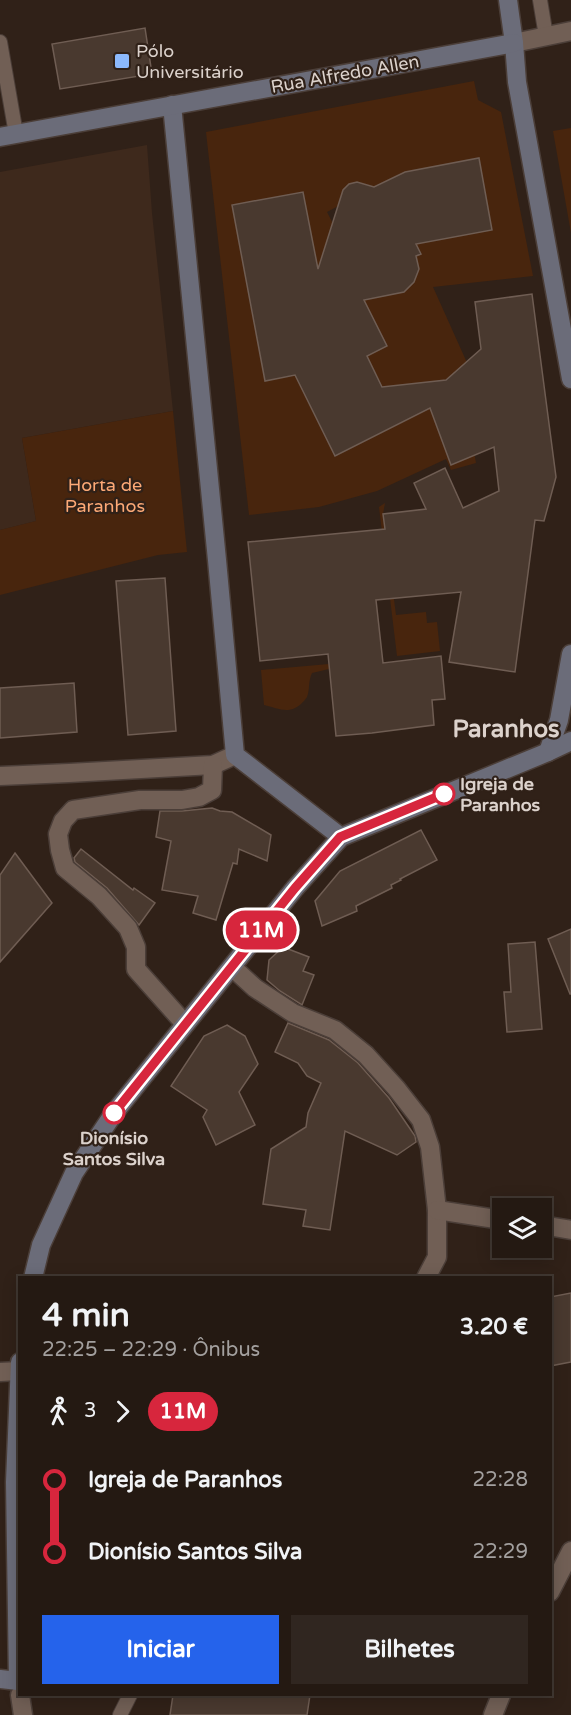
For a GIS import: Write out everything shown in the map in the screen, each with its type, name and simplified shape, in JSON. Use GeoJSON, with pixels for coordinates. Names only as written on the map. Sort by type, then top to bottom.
{"type":"FeatureCollection","features":[{"type":"Feature","properties":{"kind":"main road"},"geometry":{"type":"LineString","coordinates":[[508,0],[517,82],[571,379]]}},
{"type":"Feature","properties":{"kind":"main road","name":"Rua Alfredo Allen"},"geometry":{"type":"LineString","coordinates":[[8,136],[514,43]]}},
{"type":"Feature","properties":{"kind":"main road"},"geometry":{"type":"LineString","coordinates":[[172,105],[235,755],[340,837]]}},
{"type":"Feature","properties":{"kind":"main road"},"geometry":{"type":"LineString","coordinates":[[548,752],[566,689],[571,654]]}},
{"type":"Feature","properties":{"kind":"main road"},"geometry":{"type":"LineString","coordinates":[[33,1276],[41,1245],[74,1173],[114,1113],[295,888],[340,837],[571,741]]}},
{"type":"Feature","properties":{"kind":"main road"},"geometry":{"type":"LineString","coordinates":[[18,1396],[15,1482],[18,1637]]}},
{"type":"Feature","properties":{"kind":"main road"},"geometry":{"type":"LineString","coordinates":[[0,1679],[18,1688]]}},
{"type":"Feature","properties":{"kind":"street"},"geometry":{"type":"LineString","coordinates":[[514,43],[571,31]]}},
{"type":"Feature","properties":{"kind":"street"},"geometry":{"type":"LineString","coordinates":[[0,776],[213,765],[235,755]]}},
{"type":"Feature","properties":{"kind":"street"},"geometry":{"type":"LineString","coordinates":[[185,1024],[136,969],[136,947],[128,928],[99,896],[65,868],[58,834],[63,821],[73,810],[140,801],[199,798],[212,790],[213,765]]}},
{"type":"Feature","properties":{"kind":"street"},"geometry":{"type":"LineString","coordinates":[[232,967],[255,988],[293,1013],[335,1030],[366,1055],[421,1120],[430,1147],[437,1210],[437,1257],[427,1276]]}},
{"type":"Feature","properties":{"kind":"street"},"geometry":{"type":"LineString","coordinates":[[437,1210],[492,1218]]}},
{"type":"Feature","properties":{"kind":"street"},"geometry":{"type":"LineString","coordinates":[[552,1227],[571,1230]]}},
{"type":"Feature","properties":{"kind":"street"},"geometry":{"type":"LineString","coordinates":[[0,1372],[18,1367]]}},
{"type":"Feature","properties":{"kind":"street"},"geometry":{"type":"LineString","coordinates":[[552,1588],[571,1551]]}},
{"type":"Feature","properties":{"kind":"street"},"geometry":{"type":"LineString","coordinates":[[20,1696],[23,1715]]}},
{"type":"Feature","properties":{"kind":"street"},"geometry":{"type":"LineString","coordinates":[[493,1715],[501,1696]]}},
{"type":"Feature","properties":{"kind":"lane"},"geometry":{"type":"LineString","coordinates":[[540,0],[546,36]]}},
{"type":"Feature","properties":{"kind":"lane"},"geometry":{"type":"LineString","coordinates":[[0,42],[8,136]]}},
{"type":"Feature","properties":{"kind":"lane"},"geometry":{"type":"LineString","coordinates":[[120,1715],[130,1696]]}},
{"type":"Feature","properties":{"kind":"shaded area"},"geometry":{"type":"Polygon","coordinates":[[[147,145],[173,411],[22,438],[36,521],[0,530],[0,172],[147,145]]]}},
{"type":"Feature","properties":{"kind":"green space"},"geometry":{"type":"Polygon","coordinates":[[[474,81],[478,100],[501,112],[533,276],[433,287],[477,385],[470,428],[476,463],[451,470],[446,459],[377,491],[319,507],[249,515],[206,132],[474,81]],[[478,158],[407,172],[421,243],[492,230],[478,158]],[[357,183],[343,193],[342,204],[327,212],[363,283],[389,295],[404,292],[414,282],[419,269],[416,256],[420,254],[369,190],[357,183]],[[303,192],[232,206],[246,278],[316,264],[303,192]],[[323,295],[265,381],[336,368],[323,295]],[[368,358],[335,456],[400,423],[368,358]]]}},
{"type":"Feature","properties":{"kind":"green space"},"geometry":{"type":"Polygon","coordinates":[[[571,128],[571,233],[553,131],[571,128]]]}},
{"type":"Feature","properties":{"kind":"green space","name":"Horta de Paranhos"},"geometry":{"type":"Polygon","coordinates":[[[173,411],[187,552],[158,555],[0,595],[0,530],[36,521],[22,438],[173,411]]]}},
{"type":"Feature","properties":{"kind":"green space"},"geometry":{"type":"Polygon","coordinates":[[[385,503],[383,514],[396,615],[426,612],[427,623],[437,622],[440,651],[397,656],[379,507],[385,503]]]}},
{"type":"Feature","properties":{"kind":"green space"},"geometry":{"type":"Polygon","coordinates":[[[329,664],[329,669],[312,673],[307,697],[301,704],[287,710],[264,705],[261,670],[329,664]]]}},
{"type":"Feature","properties":{"kind":"building"},"geometry":{"type":"Polygon","coordinates":[[[145,28],[152,74],[60,89],[52,44],[145,28]]]}},
{"type":"Feature","properties":{"kind":"building"},"geometry":{"type":"Polygon","coordinates":[[[479,158],[492,230],[416,244],[421,254],[416,256],[419,269],[414,282],[404,292],[364,300],[387,346],[367,356],[382,387],[446,380],[481,349],[475,302],[532,294],[556,477],[544,521],[535,520],[515,672],[449,662],[461,592],[376,600],[383,663],[441,656],[445,699],[432,700],[434,725],[336,736],[328,654],[260,661],[248,542],[385,529],[383,514],[426,509],[414,483],[445,468],[463,508],[499,491],[494,447],[451,465],[430,408],[335,456],[295,375],[265,381],[232,205],[303,192],[318,269],[343,190],[349,184],[357,182],[374,187],[405,172],[479,158]]]}},
{"type":"Feature","properties":{"kind":"building"},"geometry":{"type":"Polygon","coordinates":[[[165,578],[176,731],[128,735],[116,581],[165,578]]]}},
{"type":"Feature","properties":{"kind":"building"},"geometry":{"type":"Polygon","coordinates":[[[74,683],[77,732],[0,738],[0,688],[74,683]]]}},
{"type":"Feature","properties":{"kind":"building"},"geometry":{"type":"Polygon","coordinates":[[[212,808],[232,812],[271,835],[267,861],[239,849],[237,864],[233,863],[216,920],[193,913],[198,896],[162,890],[171,841],[156,837],[160,811],[212,808]]]}},
{"type":"Feature","properties":{"kind":"building"},"geometry":{"type":"Polygon","coordinates":[[[421,830],[437,860],[400,879],[391,885],[392,888],[356,906],[357,911],[322,926],[315,901],[340,871],[421,830]]]}},
{"type":"Feature","properties":{"kind":"building"},"geometry":{"type":"Polygon","coordinates":[[[81,849],[133,890],[134,888],[155,903],[139,925],[107,888],[75,862],[74,858],[81,849]]]}},
{"type":"Feature","properties":{"kind":"building"},"geometry":{"type":"Polygon","coordinates":[[[15,853],[52,903],[0,962],[0,875],[15,853]]]}},
{"type":"Feature","properties":{"kind":"building"},"geometry":{"type":"Polygon","coordinates":[[[571,929],[571,994],[570,994],[548,939],[571,929]]]}},
{"type":"Feature","properties":{"kind":"building"},"geometry":{"type":"Polygon","coordinates":[[[535,942],[542,1029],[507,1032],[504,992],[511,992],[508,944],[535,942]]]}},
{"type":"Feature","properties":{"kind":"building"},"geometry":{"type":"Polygon","coordinates":[[[283,947],[309,957],[303,971],[314,975],[302,1005],[267,980],[269,960],[283,947]]]}},
{"type":"Feature","properties":{"kind":"building"},"geometry":{"type":"Polygon","coordinates":[[[288,1023],[329,1040],[358,1063],[389,1098],[415,1136],[416,1142],[397,1155],[345,1131],[330,1230],[303,1226],[306,1210],[263,1204],[271,1149],[306,1127],[308,1113],[321,1083],[307,1076],[298,1063],[275,1052],[288,1023]]]}},
{"type":"Feature","properties":{"kind":"building"},"geometry":{"type":"Polygon","coordinates":[[[227,1025],[245,1036],[258,1064],[239,1092],[255,1125],[216,1145],[203,1117],[207,1110],[171,1086],[204,1036],[227,1025]]]}},
{"type":"Feature","properties":{"kind":"building"},"geometry":{"type":"Polygon","coordinates":[[[571,1293],[571,1362],[552,1366],[552,1297],[571,1293]]]}},
{"type":"Feature","properties":{"kind":"building"},"geometry":{"type":"Polygon","coordinates":[[[173,1696],[310,1696],[307,1715],[170,1715],[173,1696]]]}},
{"type":"Feature","properties":{"kind":"bus line","name":"11M"},"geometry":{"type":"LineString","coordinates":[[114,1113],[295,888],[340,837],[444,794]]}},
{"type":"Feature","properties":{"kind":"place","name":"Pólo Universitário"},"geometry":{"type":"Point","coordinates":[122,61]}},
{"type":"Feature","properties":{"kind":"place","name":"Igreja de Paranhos"},"geometry":{"type":"Point","coordinates":[444,794]}},
{"type":"Feature","properties":{"kind":"place","name":"Dionísio Santos Silva"},"geometry":{"type":"Point","coordinates":[114,1113]}},
{"type":"Feature","properties":{"kind":"district","name":"Paranhos"},"geometry":{"type":"Point","coordinates":[506,729]}}]}
